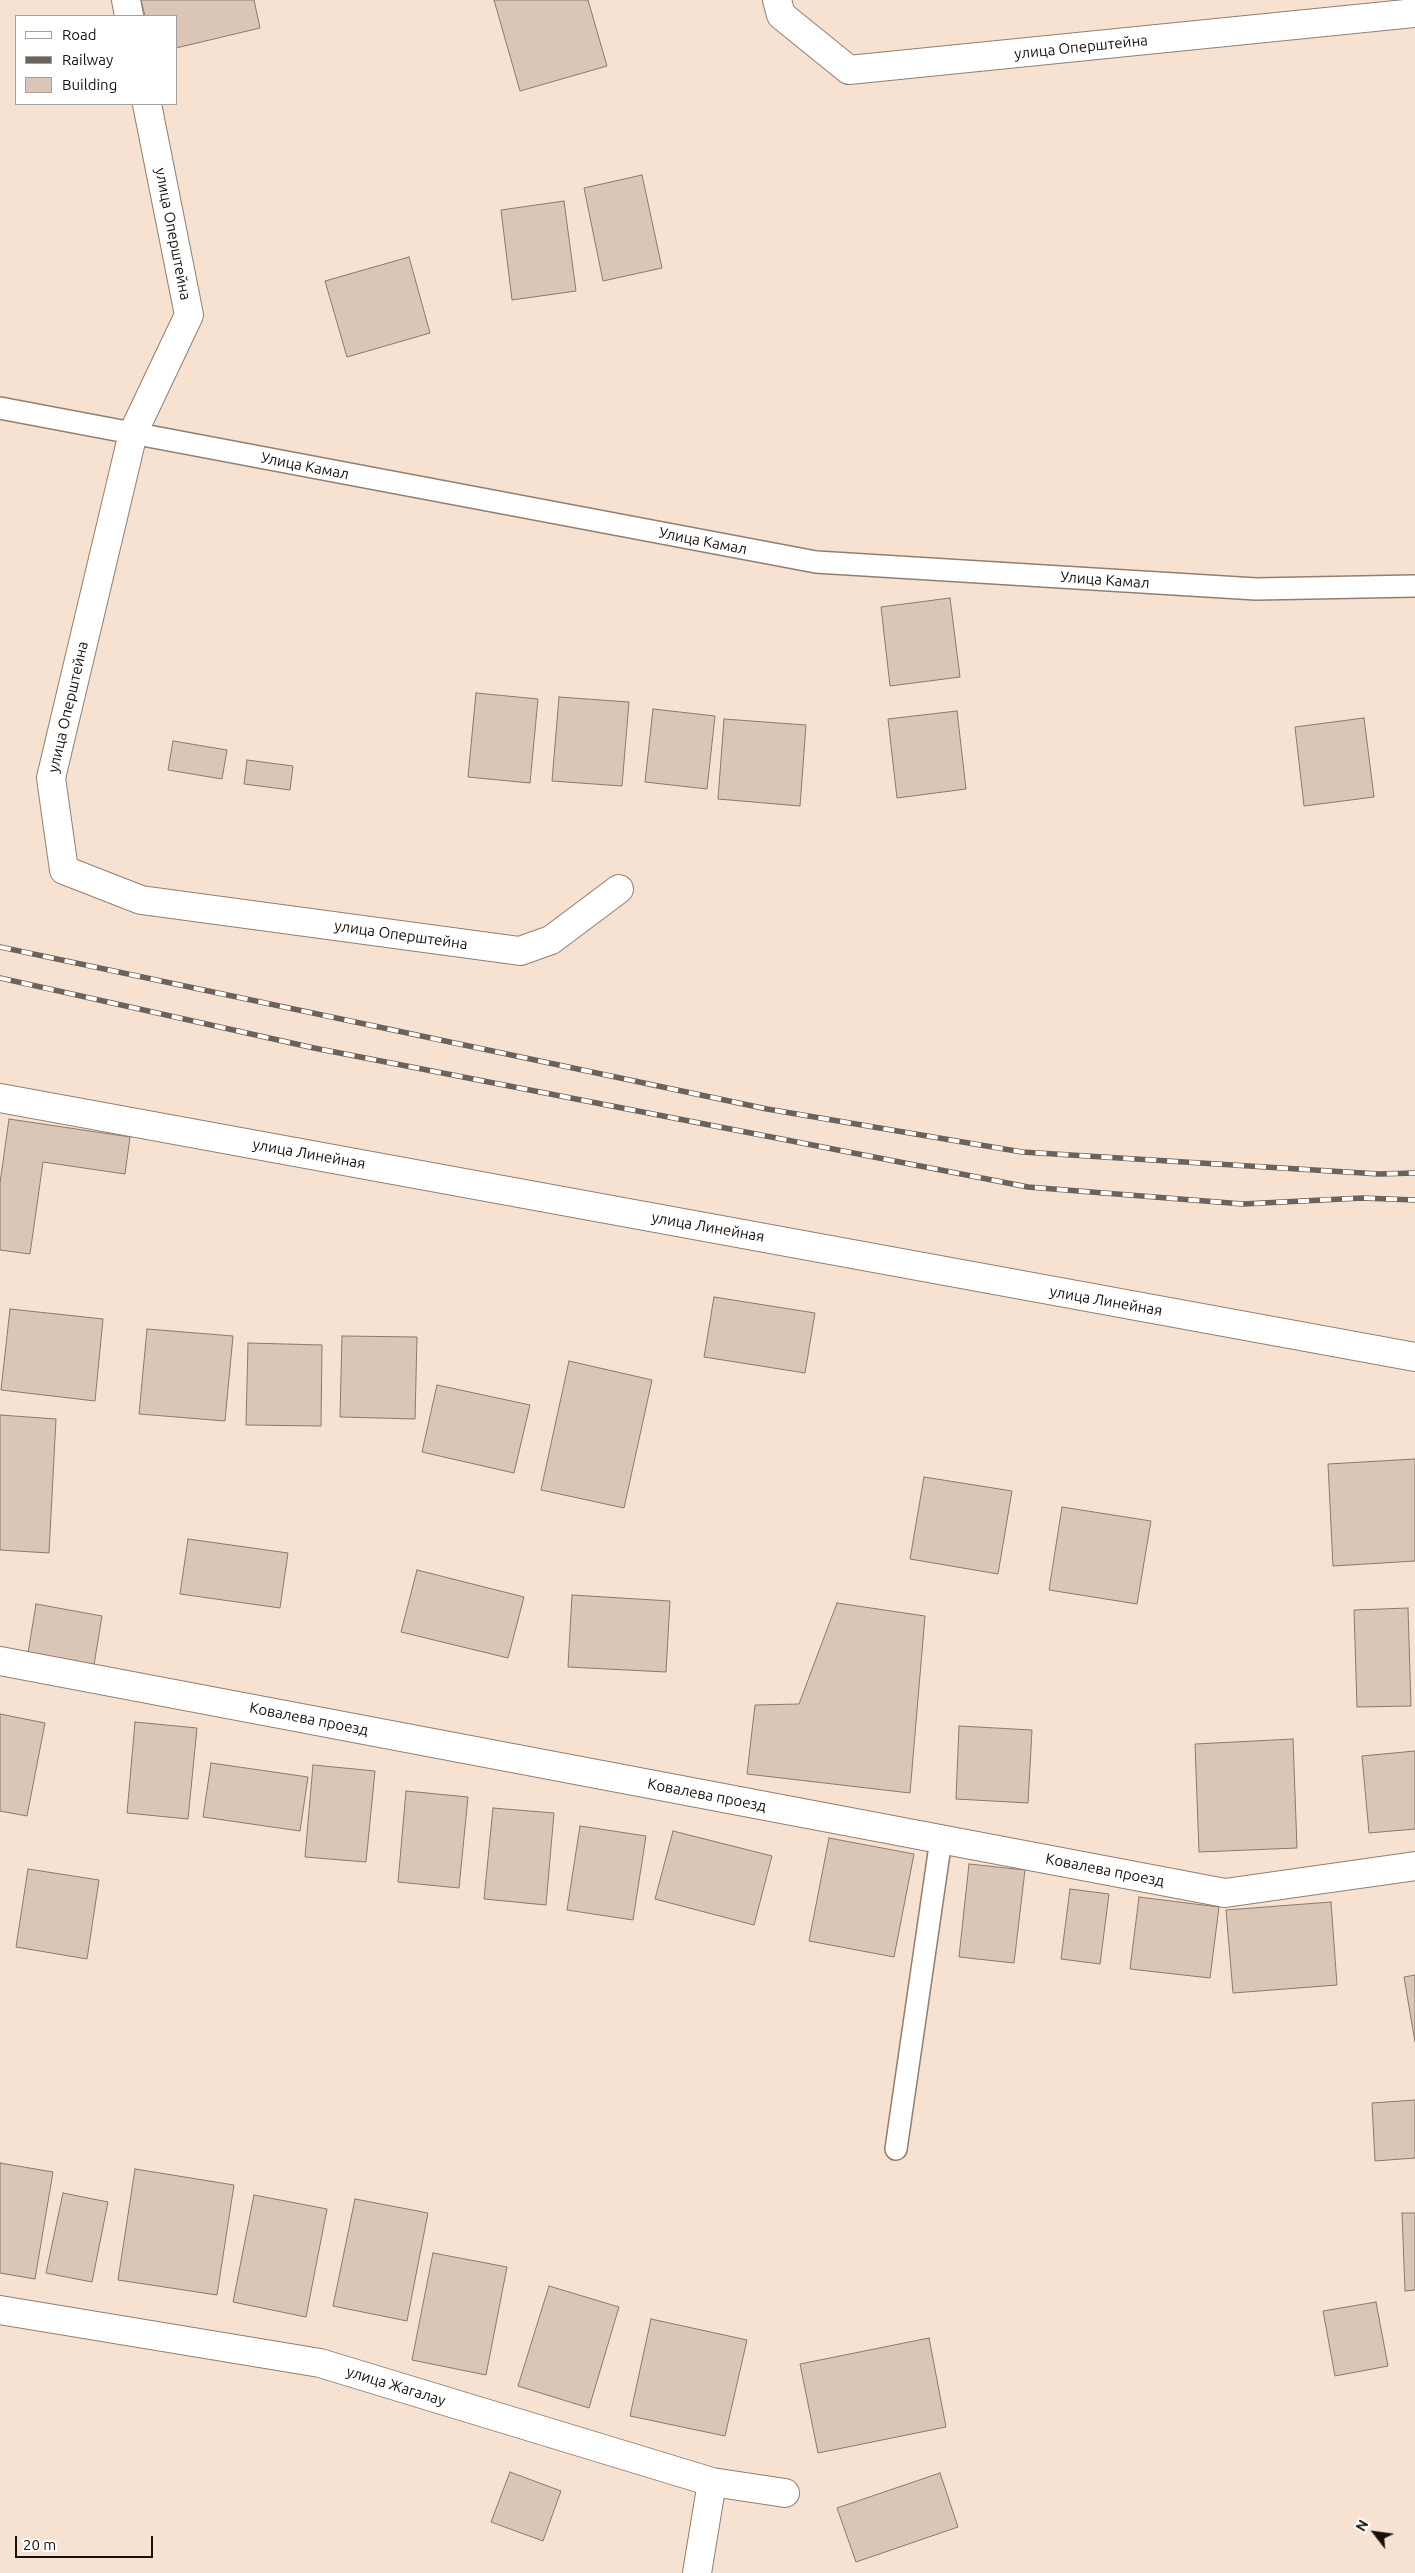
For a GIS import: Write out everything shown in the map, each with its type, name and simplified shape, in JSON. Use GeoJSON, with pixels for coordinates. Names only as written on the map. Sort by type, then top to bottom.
{"type":"FeatureCollection","features":[{"type":"Feature","properties":{"kind":"street"},"geometry":{"type":"LineString","coordinates":[[126,0],[129,15]]}},
{"type":"Feature","properties":{"kind":"street","name":"улица Оперштейна"},"geometry":{"type":"LineString","coordinates":[[777,0],[781,15],[849,70],[1415,13]]}},
{"type":"Feature","properties":{"kind":"street","name":"улица Оперштейна"},"geometry":{"type":"LineString","coordinates":[[147,105],[189,314],[133,433],[51,778],[64,870],[141,900],[520,951],[551,940],[619,889]]}},
{"type":"Feature","properties":{"kind":"street","name":"улица Линейная"},"geometry":{"type":"LineString","coordinates":[[0,1098],[1415,1357]]}},
{"type":"Feature","properties":{"kind":"street","name":"Ковалева проезд"},"geometry":{"type":"LineString","coordinates":[[0,1661],[1226,1893],[1415,1866]]}},
{"type":"Feature","properties":{"kind":"street","name":"улица Жагалау"},"geometry":{"type":"LineString","coordinates":[[0,2310],[320,2363],[712,2482],[785,2493]]}},
{"type":"Feature","properties":{"kind":"street"},"geometry":{"type":"LineString","coordinates":[[697,2573],[712,2482]]}},
{"type":"Feature","properties":{"kind":"lane","name":"Улица Камал"},"geometry":{"type":"LineString","coordinates":[[0,408],[816,562],[1256,590],[1415,586]]}},
{"type":"Feature","properties":{"kind":"lane"},"geometry":{"type":"LineString","coordinates":[[896,2149],[941,1839]]}},
{"type":"Feature","properties":{"kind":"building"},"geometry":{"type":"Polygon","coordinates":[[[141,0],[254,0],[260,28],[178,48],[178,15],[145,15],[141,0]]]}},
{"type":"Feature","properties":{"kind":"building"},"geometry":{"type":"Polygon","coordinates":[[[494,0],[588,0],[607,66],[520,91],[494,0]]]}},
{"type":"Feature","properties":{"kind":"building"},"geometry":{"type":"Polygon","coordinates":[[[642,175],[662,268],[603,281],[584,188],[642,175]]]}},
{"type":"Feature","properties":{"kind":"building"},"geometry":{"type":"Polygon","coordinates":[[[564,201],[576,291],[512,300],[501,210],[564,201]]]}},
{"type":"Feature","properties":{"kind":"building"},"geometry":{"type":"Polygon","coordinates":[[[409,257],[430,333],[347,357],[325,281],[409,257]]]}},
{"type":"Feature","properties":{"kind":"building"},"geometry":{"type":"Polygon","coordinates":[[[950,598],[960,677],[890,686],[881,607],[950,598]]]}},
{"type":"Feature","properties":{"kind":"building"},"geometry":{"type":"Polygon","coordinates":[[[476,693],[538,699],[530,783],[468,777],[476,693]]]}},
{"type":"Feature","properties":{"kind":"building"},"geometry":{"type":"Polygon","coordinates":[[[559,697],[629,702],[622,786],[552,781],[559,697]]]}},
{"type":"Feature","properties":{"kind":"building"},"geometry":{"type":"Polygon","coordinates":[[[653,709],[715,716],[707,789],[645,782],[653,709]]]}},
{"type":"Feature","properties":{"kind":"building"},"geometry":{"type":"Polygon","coordinates":[[[957,711],[966,789],[897,798],[888,719],[957,711]]]}},
{"type":"Feature","properties":{"kind":"building"},"geometry":{"type":"Polygon","coordinates":[[[1364,718],[1374,797],[1304,806],[1295,727],[1364,718]]]}},
{"type":"Feature","properties":{"kind":"building"},"geometry":{"type":"Polygon","coordinates":[[[724,719],[806,725],[800,806],[718,799],[724,719]]]}},
{"type":"Feature","properties":{"kind":"building"},"geometry":{"type":"Polygon","coordinates":[[[173,741],[227,750],[222,779],[168,770],[173,741]]]}},
{"type":"Feature","properties":{"kind":"building"},"geometry":{"type":"Polygon","coordinates":[[[247,760],[293,766],[290,790],[244,784],[247,760]]]}},
{"type":"Feature","properties":{"kind":"building"},"geometry":{"type":"Polygon","coordinates":[[[9,1119],[130,1137],[125,1174],[43,1162],[30,1254],[0,1250],[0,1183],[9,1119]]]}},
{"type":"Feature","properties":{"kind":"building"},"geometry":{"type":"Polygon","coordinates":[[[714,1297],[815,1313],[805,1373],[704,1357],[714,1297]]]}},
{"type":"Feature","properties":{"kind":"building"},"geometry":{"type":"Polygon","coordinates":[[[10,1309],[103,1319],[95,1401],[1,1390],[10,1309]]]}},
{"type":"Feature","properties":{"kind":"building"},"geometry":{"type":"Polygon","coordinates":[[[147,1329],[233,1336],[225,1421],[139,1414],[147,1329]]]}},
{"type":"Feature","properties":{"kind":"building"},"geometry":{"type":"Polygon","coordinates":[[[342,1336],[417,1337],[415,1419],[340,1417],[342,1336]]]}},
{"type":"Feature","properties":{"kind":"building"},"geometry":{"type":"Polygon","coordinates":[[[248,1343],[322,1345],[321,1426],[246,1425],[248,1343]]]}},
{"type":"Feature","properties":{"kind":"building"},"geometry":{"type":"Polygon","coordinates":[[[569,1361],[652,1380],[624,1508],[541,1490],[569,1361]]]}},
{"type":"Feature","properties":{"kind":"building"},"geometry":{"type":"Polygon","coordinates":[[[437,1385],[530,1405],[514,1473],[422,1452],[437,1385]]]}},
{"type":"Feature","properties":{"kind":"building"},"geometry":{"type":"Polygon","coordinates":[[[0,1415],[56,1419],[49,1553],[0,1550],[0,1415]]]}},
{"type":"Feature","properties":{"kind":"building"},"geometry":{"type":"Polygon","coordinates":[[[1415,1459],[1415,1561],[1333,1566],[1328,1464],[1415,1459]]]}},
{"type":"Feature","properties":{"kind":"building"},"geometry":{"type":"Polygon","coordinates":[[[924,1477],[1012,1491],[998,1574],[910,1559],[924,1477]]]}},
{"type":"Feature","properties":{"kind":"building"},"geometry":{"type":"Polygon","coordinates":[[[1062,1507],[1151,1521],[1137,1604],[1049,1590],[1062,1507]]]}},
{"type":"Feature","properties":{"kind":"building"},"geometry":{"type":"Polygon","coordinates":[[[188,1539],[288,1553],[280,1608],[180,1594],[188,1539]]]}},
{"type":"Feature","properties":{"kind":"building"},"geometry":{"type":"Polygon","coordinates":[[[417,1570],[524,1597],[508,1658],[401,1632],[417,1570]]]}},
{"type":"Feature","properties":{"kind":"building"},"geometry":{"type":"Polygon","coordinates":[[[572,1595],[670,1601],[666,1672],[568,1667],[572,1595]]]}},
{"type":"Feature","properties":{"kind":"building"},"geometry":{"type":"Polygon","coordinates":[[[837,1603],[925,1616],[910,1793],[747,1774],[755,1705],[799,1704],[837,1603]]]}},
{"type":"Feature","properties":{"kind":"building"},"geometry":{"type":"Polygon","coordinates":[[[36,1604],[102,1616],[94,1665],[28,1653],[36,1604]]]}},
{"type":"Feature","properties":{"kind":"building"},"geometry":{"type":"Polygon","coordinates":[[[1408,1608],[1411,1706],[1357,1707],[1354,1610],[1408,1608]]]}},
{"type":"Feature","properties":{"kind":"building"},"geometry":{"type":"Polygon","coordinates":[[[0,1714],[45,1723],[27,1816],[0,1811],[0,1714]]]}},
{"type":"Feature","properties":{"kind":"building"},"geometry":{"type":"Polygon","coordinates":[[[135,1722],[197,1728],[188,1819],[127,1813],[135,1722]]]}},
{"type":"Feature","properties":{"kind":"building"},"geometry":{"type":"Polygon","coordinates":[[[959,1726],[1032,1730],[1028,1803],[956,1799],[959,1726]]]}},
{"type":"Feature","properties":{"kind":"building"},"geometry":{"type":"Polygon","coordinates":[[[1293,1739],[1297,1848],[1199,1852],[1195,1744],[1293,1739]]]}},
{"type":"Feature","properties":{"kind":"building"},"geometry":{"type":"Polygon","coordinates":[[[1415,1751],[1415,1829],[1369,1833],[1362,1756],[1415,1751]]]}},
{"type":"Feature","properties":{"kind":"building"},"geometry":{"type":"Polygon","coordinates":[[[211,1763],[308,1777],[300,1831],[203,1817],[211,1763]]]}},
{"type":"Feature","properties":{"kind":"building"},"geometry":{"type":"Polygon","coordinates":[[[313,1765],[375,1771],[366,1862],[305,1857],[313,1765]]]}},
{"type":"Feature","properties":{"kind":"building"},"geometry":{"type":"Polygon","coordinates":[[[406,1791],[468,1797],[459,1888],[398,1882],[406,1791]]]}},
{"type":"Feature","properties":{"kind":"building"},"geometry":{"type":"Polygon","coordinates":[[[493,1808],[554,1813],[546,1905],[484,1899],[493,1808]]]}},
{"type":"Feature","properties":{"kind":"building"},"geometry":{"type":"Polygon","coordinates":[[[580,1826],[646,1836],[633,1920],[567,1910],[580,1826]]]}},
{"type":"Feature","properties":{"kind":"building"},"geometry":{"type":"Polygon","coordinates":[[[673,1831],[772,1856],[754,1925],[655,1899],[673,1831]]]}},
{"type":"Feature","properties":{"kind":"building"},"geometry":{"type":"Polygon","coordinates":[[[829,1838],[914,1854],[894,1957],[809,1941],[829,1838]]]}},
{"type":"Feature","properties":{"kind":"building"},"geometry":{"type":"Polygon","coordinates":[[[969,1864],[1025,1870],[1014,1963],[959,1957],[969,1864]]]}},
{"type":"Feature","properties":{"kind":"building"},"geometry":{"type":"Polygon","coordinates":[[[28,1869],[99,1880],[87,1959],[16,1947],[28,1869]]]}},
{"type":"Feature","properties":{"kind":"building"},"geometry":{"type":"Polygon","coordinates":[[[1070,1889],[1109,1894],[1100,1964],[1061,1959],[1070,1889]]]}},
{"type":"Feature","properties":{"kind":"building"},"geometry":{"type":"Polygon","coordinates":[[[1139,1897],[1219,1907],[1210,1978],[1130,1969],[1139,1897]]]}},
{"type":"Feature","properties":{"kind":"building"},"geometry":{"type":"Polygon","coordinates":[[[1331,1902],[1337,1985],[1233,1993],[1226,1910],[1331,1902]]]}},
{"type":"Feature","properties":{"kind":"building"},"geometry":{"type":"Polygon","coordinates":[[[1415,1975],[1415,2042],[1404,1977],[1415,1975]]]}},
{"type":"Feature","properties":{"kind":"building"},"geometry":{"type":"Polygon","coordinates":[[[1415,2100],[1415,2158],[1375,2161],[1372,2103],[1415,2100]]]}},
{"type":"Feature","properties":{"kind":"building"},"geometry":{"type":"Polygon","coordinates":[[[0,2163],[53,2172],[35,2279],[0,2273],[0,2163]]]}},
{"type":"Feature","properties":{"kind":"building"},"geometry":{"type":"Polygon","coordinates":[[[135,2169],[234,2185],[217,2295],[118,2280],[135,2169]]]}},
{"type":"Feature","properties":{"kind":"building"},"geometry":{"type":"Polygon","coordinates":[[[63,2193],[108,2202],[92,2282],[46,2273],[63,2193]]]}},
{"type":"Feature","properties":{"kind":"building"},"geometry":{"type":"Polygon","coordinates":[[[254,2195],[327,2209],[306,2317],[233,2302],[254,2195]]]}},
{"type":"Feature","properties":{"kind":"building"},"geometry":{"type":"Polygon","coordinates":[[[355,2199],[428,2213],[407,2321],[333,2306],[355,2199]]]}},
{"type":"Feature","properties":{"kind":"building"},"geometry":{"type":"Polygon","coordinates":[[[1402,2213],[1415,2213],[1415,2290],[1405,2291],[1402,2213]]]}},
{"type":"Feature","properties":{"kind":"building"},"geometry":{"type":"Polygon","coordinates":[[[433,2253],[507,2267],[486,2375],[412,2360],[433,2253]]]}},
{"type":"Feature","properties":{"kind":"building"},"geometry":{"type":"Polygon","coordinates":[[[549,2286],[619,2307],[589,2408],[518,2386],[549,2286]]]}},
{"type":"Feature","properties":{"kind":"building"},"geometry":{"type":"Polygon","coordinates":[[[1376,2302],[1388,2366],[1335,2376],[1323,2311],[1376,2302]]]}},
{"type":"Feature","properties":{"kind":"building"},"geometry":{"type":"Polygon","coordinates":[[[651,2319],[747,2340],[725,2436],[630,2416],[651,2319]]]}},
{"type":"Feature","properties":{"kind":"building"},"geometry":{"type":"Polygon","coordinates":[[[929,2338],[946,2427],[818,2453],[800,2364],[929,2338]]]}},
{"type":"Feature","properties":{"kind":"building"},"geometry":{"type":"Polygon","coordinates":[[[510,2472],[561,2491],[543,2541],[491,2522],[510,2472]]]}},
{"type":"Feature","properties":{"kind":"building"},"geometry":{"type":"Polygon","coordinates":[[[940,2473],[958,2527],[856,2562],[837,2508],[940,2473]]]}},
{"type":"Feature","properties":{"kind":"railway"},"geometry":{"type":"LineString","coordinates":[[0,947],[767,1109],[1022,1152],[1379,1174],[1415,1173]]}},
{"type":"Feature","properties":{"kind":"railway"},"geometry":{"type":"LineString","coordinates":[[0,978],[314,1048],[1028,1187],[1243,1204],[1362,1198],[1415,1200]]}}]}
